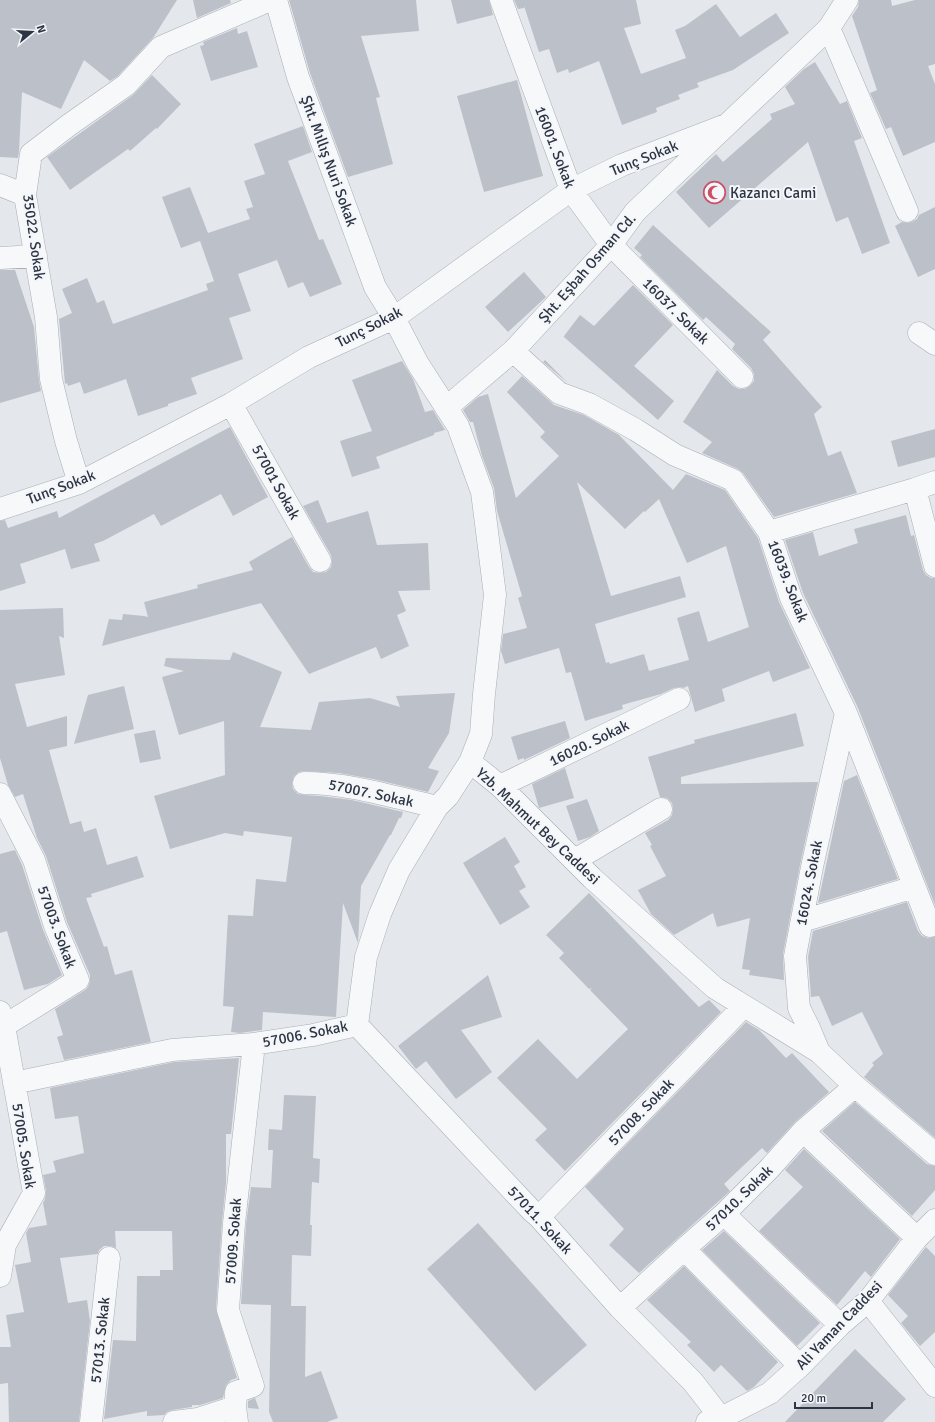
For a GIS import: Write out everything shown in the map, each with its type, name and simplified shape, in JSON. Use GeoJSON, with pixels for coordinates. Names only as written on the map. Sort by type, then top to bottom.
{"type":"FeatureCollection","features":[{"type":"Feature","properties":{"kind":"street","name":"35022. Sokak"},"geometry":{"type":"LineString","coordinates":[[79,483],[66,441],[51,379],[46,317],[25,194],[31,154],[126,85],[161,47],[270,0]]}},
{"type":"Feature","properties":{"kind":"street","name":"Şht. Mıllış Nuri Sokak"},"geometry":{"type":"LineString","coordinates":[[276,0],[298,77],[372,279],[375,287],[394,318]]}},
{"type":"Feature","properties":{"kind":"street","name":"16001. Sokak"},"geometry":{"type":"LineString","coordinates":[[501,0],[571,190],[611,245]]}},
{"type":"Feature","properties":{"kind":"street","name":"Şht. Eşbah Osman Cd."},"geometry":{"type":"LineString","coordinates":[[446,408],[513,351],[611,245],[635,212],[726,124],[829,28],[847,0]]}},
{"type":"Feature","properties":{"kind":"street"},"geometry":{"type":"LineString","coordinates":[[829,28],[907,211]]}},
{"type":"Feature","properties":{"kind":"street","name":"Tunç Sokak"},"geometry":{"type":"LineString","coordinates":[[0,509],[79,483],[232,404],[309,357],[394,318],[571,190],[622,165],[726,124]]}},
{"type":"Feature","properties":{"kind":"street"},"geometry":{"type":"LineString","coordinates":[[0,185],[25,194]]}},
{"type":"Feature","properties":{"kind":"street","name":"16037. Sokak"},"geometry":{"type":"LineString","coordinates":[[611,245],[742,377]]}},
{"type":"Feature","properties":{"kind":"street"},"geometry":{"type":"LineString","coordinates":[[0,258],[36,256]]}},
{"type":"Feature","properties":{"kind":"street","name":"Yzb. Mahmut Bey Caddesi"},"geometry":{"type":"LineString","coordinates":[[394,318],[418,364],[458,426],[482,492],[495,595],[481,734],[470,762],[500,786],[592,878],[715,988],[819,1052],[855,1086],[935,1154]]}},
{"type":"Feature","properties":{"kind":"street","name":"16039. Sokak"},"geometry":{"type":"LineString","coordinates":[[513,351],[559,393],[589,404],[636,430],[675,455],[733,480],[770,532],[791,598],[846,713],[914,887],[933,925]]}},
{"type":"Feature","properties":{"kind":"street","name":"57001 Sokak"},"geometry":{"type":"LineString","coordinates":[[232,404],[320,560]]}},
{"type":"Feature","properties":{"kind":"street"},"geometry":{"type":"LineString","coordinates":[[770,532],[925,486],[935,566]]}},
{"type":"Feature","properties":{"kind":"street","name":"16020. Sokak"},"geometry":{"type":"LineString","coordinates":[[500,786],[679,700]]}},
{"type":"Feature","properties":{"kind":"street","name":"16024. Sokak"},"geometry":{"type":"LineString","coordinates":[[819,1052],[799,1008],[795,956],[812,867],[846,713]]}},
{"type":"Feature","properties":{"kind":"street","name":"57006. Sokak"},"geometry":{"type":"LineString","coordinates":[[14,1083],[172,1050],[254,1044],[313,1035],[357,1025],[366,957],[380,914],[399,870],[437,808],[448,796],[470,762]]}},
{"type":"Feature","properties":{"kind":"street","name":"57007. Sokak"},"geometry":{"type":"LineString","coordinates":[[304,783],[325,783],[347,786],[437,808]]}},
{"type":"Feature","properties":{"kind":"street","name":"57003. Sokak"},"geometry":{"type":"LineString","coordinates":[[0,794],[34,860],[55,926],[78,980],[2,1019]]}},
{"type":"Feature","properties":{"kind":"street"},"geometry":{"type":"LineString","coordinates":[[575,860],[661,809]]}},
{"type":"Feature","properties":{"kind":"street"},"geometry":{"type":"LineString","coordinates":[[802,921],[914,887]]}},
{"type":"Feature","properties":{"kind":"street","name":"57008. Sokak"},"geometry":{"type":"LineString","coordinates":[[539,1217],[744,1006]]}},
{"type":"Feature","properties":{"kind":"street","name":"57005. Sokak"},"geometry":{"type":"LineString","coordinates":[[0,1276],[5,1245],[34,1193],[2,1019]]}},
{"type":"Feature","properties":{"kind":"street","name":"57011. Sokak"},"geometry":{"type":"LineString","coordinates":[[357,1025],[526,1206],[539,1217],[620,1308],[693,1382],[717,1421]]}},
{"type":"Feature","properties":{"kind":"street","name":"57009. Sokak"},"geometry":{"type":"LineString","coordinates":[[236,1415],[236,1392],[253,1386],[228,1310],[234,1223],[254,1044]]}},
{"type":"Feature","properties":{"kind":"street","name":"57010. Sokak"},"geometry":{"type":"LineString","coordinates":[[620,1308],[724,1214],[769,1169],[803,1131],[855,1086]]}},
{"type":"Feature","properties":{"kind":"street"},"geometry":{"type":"LineString","coordinates":[[803,1131],[917,1238]]}},
{"type":"Feature","properties":{"kind":"street"},"geometry":{"type":"LineString","coordinates":[[724,1214],[840,1325]]}},
{"type":"Feature","properties":{"kind":"street","name":"Ali Yaman Caddesi"},"geometry":{"type":"LineString","coordinates":[[717,1421],[770,1393],[800,1366],[840,1325],[868,1301],[917,1238],[935,1220]]}},
{"type":"Feature","properties":{"kind":"street"},"geometry":{"type":"LineString","coordinates":[[684,1249],[800,1366]]}},
{"type":"Feature","properties":{"kind":"street","name":"57013. Sokak"},"geometry":{"type":"LineString","coordinates":[[91,1422],[109,1258]]}},
{"type":"Feature","properties":{"kind":"street"},"geometry":{"type":"LineString","coordinates":[[868,1301],[935,1386]]}},
{"type":"Feature","properties":{"kind":"street"},"geometry":{"type":"LineString","coordinates":[[174,1422],[236,1415]]}},
{"type":"Feature","properties":{"kind":"building"},"geometry":{"type":"Polygon","coordinates":[[[0,0],[177,0],[153,38],[118,76],[110,81],[84,60],[61,109],[22,92],[18,158],[0,157],[0,0]]]}},
{"type":"Feature","properties":{"kind":"building"},"geometry":{"type":"Polygon","coordinates":[[[193,0],[230,0],[231,3],[197,18],[193,0]]]}},
{"type":"Feature","properties":{"kind":"building"},"geometry":{"type":"Polygon","coordinates":[[[289,0],[416,0],[419,31],[361,36],[380,97],[376,98],[393,164],[348,177],[310,73],[289,0]]]}},
{"type":"Feature","properties":{"kind":"building"},"geometry":{"type":"Polygon","coordinates":[[[451,0],[489,0],[493,15],[457,24],[451,0]]]}},
{"type":"Feature","properties":{"kind":"building"},"geometry":{"type":"Polygon","coordinates":[[[514,0],[636,0],[641,24],[624,28],[641,74],[686,58],[675,30],[685,26],[716,4],[740,37],[776,13],[789,33],[733,70],[697,83],[699,87],[678,95],[680,99],[656,108],[657,112],[622,125],[599,61],[569,73],[568,69],[557,73],[549,49],[539,52],[524,6],[524,8],[518,9],[514,0]]]}},
{"type":"Feature","properties":{"kind":"building"},"geometry":{"type":"Polygon","coordinates":[[[859,0],[891,0],[892,6],[915,0],[935,0],[935,64],[928,66],[935,84],[935,142],[903,156],[891,127],[886,129],[870,93],[877,90],[852,16],[858,7],[859,0]]]}},
{"type":"Feature","properties":{"kind":"building"},"geometry":{"type":"Polygon","coordinates":[[[237,28],[238,34],[247,31],[258,67],[211,81],[200,46],[204,45],[203,42],[237,28]]]}},
{"type":"Feature","properties":{"kind":"building"},"geometry":{"type":"Polygon","coordinates":[[[815,62],[840,104],[847,101],[862,138],[854,141],[890,243],[862,254],[848,217],[836,222],[808,142],[709,228],[676,192],[716,154],[723,162],[772,119],[770,114],[795,104],[785,87],[804,69],[815,62]]]}},
{"type":"Feature","properties":{"kind":"building"},"geometry":{"type":"Polygon","coordinates":[[[152,75],[181,104],[157,129],[156,128],[130,151],[128,149],[70,190],[47,157],[133,95],[152,75]]]}},
{"type":"Feature","properties":{"kind":"building"},"geometry":{"type":"Polygon","coordinates":[[[517,80],[543,176],[484,192],[457,96],[517,80]]]}},
{"type":"Feature","properties":{"kind":"building"},"geometry":{"type":"Polygon","coordinates":[[[303,126],[312,152],[288,161],[319,240],[323,239],[342,284],[310,297],[303,282],[288,288],[277,260],[238,274],[251,311],[229,318],[243,359],[191,378],[197,394],[168,404],[168,406],[138,416],[126,379],[84,394],[80,382],[68,386],[67,383],[65,384],[59,319],[72,313],[62,289],[87,278],[97,303],[104,300],[113,324],[208,290],[206,284],[214,281],[200,241],[181,248],[162,197],[190,187],[208,233],[250,219],[246,209],[253,207],[244,181],[265,174],[254,144],[303,126]]]}},
{"type":"Feature","properties":{"kind":"building"},"geometry":{"type":"Polygon","coordinates":[[[935,207],[935,269],[918,277],[895,226],[902,222],[912,222],[917,219],[919,215],[935,207]]]}},
{"type":"Feature","properties":{"kind":"building"},"geometry":{"type":"Polygon","coordinates":[[[653,225],[771,332],[763,340],[822,407],[814,414],[828,456],[841,451],[857,493],[774,517],[743,473],[738,469],[702,453],[712,442],[683,422],[717,370],[733,386],[739,389],[745,389],[750,386],[754,381],[754,374],[751,368],[732,349],[735,344],[706,317],[703,320],[640,257],[642,255],[634,248],[653,225]]]}},
{"type":"Feature","properties":{"kind":"building"},"geometry":{"type":"Polygon","coordinates":[[[0,270],[15,270],[34,327],[41,391],[0,403],[0,270]]]}},
{"type":"Feature","properties":{"kind":"building"},"geometry":{"type":"Polygon","coordinates":[[[524,272],[546,297],[508,332],[485,307],[524,272]]]}},
{"type":"Feature","properties":{"kind":"building"},"geometry":{"type":"Polygon","coordinates":[[[633,285],[673,325],[634,366],[674,401],[658,420],[564,337],[580,315],[594,326],[633,285]]]}},
{"type":"Feature","properties":{"kind":"building"},"geometry":{"type":"Polygon","coordinates":[[[545,360],[568,383],[543,362],[545,360]]]}},
{"type":"Feature","properties":{"kind":"building"},"geometry":{"type":"Polygon","coordinates":[[[402,361],[413,379],[425,412],[433,410],[445,430],[434,433],[434,435],[376,457],[380,468],[352,477],[340,441],[372,431],[352,380],[402,361]]]}},
{"type":"Feature","properties":{"kind":"building"},"geometry":{"type":"Polygon","coordinates":[[[522,376],[554,405],[584,415],[619,435],[673,490],[686,474],[725,490],[758,538],[779,602],[810,668],[773,682],[769,671],[722,689],[725,701],[695,712],[688,686],[683,688],[674,688],[661,694],[622,705],[623,709],[585,721],[571,672],[566,673],[559,648],[505,664],[501,651],[503,634],[527,628],[518,598],[522,596],[497,511],[494,488],[482,456],[473,422],[470,422],[463,410],[478,397],[488,394],[516,498],[559,456],[540,437],[545,432],[507,392],[522,376]],[[577,482],[611,596],[680,576],[686,597],[595,624],[606,663],[609,662],[610,664],[644,654],[649,671],[689,660],[677,618],[699,611],[708,642],[749,627],[726,546],[687,563],[659,499],[625,529],[577,482]]]}},
{"type":"Feature","properties":{"kind":"building"},"geometry":{"type":"Polygon","coordinates":[[[230,427],[268,497],[233,516],[221,494],[161,526],[154,514],[103,541],[94,544],[100,561],[71,569],[65,549],[20,564],[26,583],[0,591],[0,521],[5,520],[8,528],[57,511],[59,518],[230,427]]]}},
{"type":"Feature","properties":{"kind":"building"},"geometry":{"type":"Polygon","coordinates":[[[935,429],[935,457],[898,467],[891,441],[935,429]]]}},
{"type":"Feature","properties":{"kind":"building"},"geometry":{"type":"Polygon","coordinates":[[[318,500],[327,523],[368,511],[377,545],[428,543],[430,590],[398,591],[406,611],[397,615],[409,646],[381,659],[376,647],[309,674],[261,603],[102,646],[109,619],[122,620],[123,614],[148,617],[144,602],[198,588],[197,585],[253,570],[249,562],[292,537],[313,572],[326,572],[331,567],[331,555],[303,506],[318,500]]]}},
{"type":"Feature","properties":{"kind":"building"},"geometry":{"type":"Polygon","coordinates":[[[906,515],[911,536],[914,535],[923,570],[926,575],[931,578],[935,578],[935,905],[858,708],[803,593],[785,540],[813,532],[819,556],[858,543],[854,529],[906,515]]]}},
{"type":"Feature","properties":{"kind":"building"},"geometry":{"type":"Polygon","coordinates":[[[63,608],[64,638],[59,636],[65,675],[15,684],[27,727],[67,716],[67,746],[49,750],[70,824],[81,821],[84,832],[96,828],[107,865],[137,856],[144,877],[91,894],[92,897],[86,898],[104,947],[107,946],[115,975],[132,970],[151,1042],[64,1060],[57,1037],[63,1035],[55,1009],[85,990],[90,981],[90,975],[67,922],[46,856],[37,838],[23,794],[15,797],[8,785],[0,758],[0,610],[63,608]]]}},
{"type":"Feature","properties":{"kind":"building"},"geometry":{"type":"Polygon","coordinates":[[[233,652],[282,672],[260,727],[311,730],[319,702],[370,698],[400,707],[396,696],[455,693],[449,733],[428,768],[439,771],[428,792],[373,779],[339,773],[304,771],[299,772],[294,776],[292,783],[293,789],[298,794],[352,800],[403,812],[401,818],[399,818],[391,835],[361,886],[358,943],[343,903],[336,1017],[263,1012],[262,1030],[240,1033],[231,1032],[234,1007],[223,1006],[228,915],[253,916],[256,879],[286,882],[292,837],[244,831],[243,836],[225,833],[170,849],[154,796],[225,775],[224,721],[179,735],[162,677],[184,671],[164,666],[166,658],[230,660],[233,652]]]}},
{"type":"Feature","properties":{"kind":"building"},"geometry":{"type":"Polygon","coordinates":[[[124,686],[134,729],[74,744],[88,695],[124,686]]]}},
{"type":"Feature","properties":{"kind":"building"},"geometry":{"type":"Polygon","coordinates":[[[796,713],[804,746],[681,777],[681,784],[818,782],[783,954],[784,980],[749,975],[750,970],[742,969],[750,918],[717,927],[713,913],[674,935],[651,914],[638,890],[666,876],[650,846],[652,845],[645,833],[668,820],[672,815],[673,809],[672,803],[667,798],[660,797],[648,757],[695,743],[694,740],[796,713]]]}},
{"type":"Feature","properties":{"kind":"building"},"geometry":{"type":"Polygon","coordinates":[[[565,721],[570,738],[524,760],[524,758],[518,760],[511,737],[565,721]]]}},
{"type":"Feature","properties":{"kind":"building"},"geometry":{"type":"Polygon","coordinates":[[[155,730],[161,759],[140,763],[134,734],[155,730]]]}},
{"type":"Feature","properties":{"kind":"building"},"geometry":{"type":"Polygon","coordinates":[[[565,768],[574,798],[539,808],[532,784],[565,768]]]}},
{"type":"Feature","properties":{"kind":"building"},"geometry":{"type":"Polygon","coordinates":[[[857,775],[898,879],[818,903],[844,781],[857,775]]]}},
{"type":"Feature","properties":{"kind":"building"},"geometry":{"type":"Polygon","coordinates":[[[587,799],[599,831],[590,837],[578,841],[566,806],[587,799]]]}},
{"type":"Feature","properties":{"kind":"building"},"geometry":{"type":"Polygon","coordinates":[[[505,837],[520,862],[514,866],[526,887],[519,891],[530,907],[500,925],[463,863],[505,837]]]}},
{"type":"Feature","properties":{"kind":"building"},"geometry":{"type":"Polygon","coordinates":[[[15,850],[22,865],[43,930],[62,975],[48,984],[24,990],[7,931],[0,933],[0,854],[15,850]]]}},
{"type":"Feature","properties":{"kind":"building"},"geometry":{"type":"Polygon","coordinates":[[[589,893],[699,1007],[709,1000],[721,1012],[565,1171],[535,1140],[547,1129],[497,1078],[538,1039],[577,1079],[628,1029],[590,990],[592,988],[589,989],[559,958],[564,953],[546,935],[589,893]]]}},
{"type":"Feature","properties":{"kind":"building"},"geometry":{"type":"Polygon","coordinates":[[[907,902],[918,931],[922,936],[928,938],[935,937],[935,1138],[864,1077],[874,1065],[872,1063],[883,1054],[862,1012],[832,1026],[819,996],[811,997],[808,957],[813,931],[907,902]]]}},
{"type":"Feature","properties":{"kind":"building"},"geometry":{"type":"Polygon","coordinates":[[[488,975],[502,1017],[461,1030],[492,1072],[456,1099],[426,1061],[416,1069],[398,1046],[488,975]]]}},
{"type":"Feature","properties":{"kind":"building"},"geometry":{"type":"Polygon","coordinates":[[[746,1022],[759,1030],[786,1058],[792,1053],[829,1092],[795,1122],[767,1153],[762,1148],[724,1184],[730,1191],[639,1273],[609,1245],[624,1229],[585,1187],[746,1022]]]}},
{"type":"Feature","properties":{"kind":"building"},"geometry":{"type":"Polygon","coordinates":[[[239,1058],[231,1134],[226,1134],[226,1183],[216,1309],[237,1378],[231,1380],[226,1385],[223,1398],[200,1405],[192,1405],[192,1407],[172,1410],[164,1415],[147,1416],[147,1411],[104,1419],[113,1340],[136,1341],[137,1276],[160,1276],[160,1270],[173,1270],[172,1231],[115,1231],[116,1248],[104,1246],[99,1250],[98,1254],[60,1258],[68,1303],[87,1300],[90,1321],[79,1422],[9,1422],[8,1383],[0,1384],[0,1347],[11,1347],[6,1315],[24,1312],[15,1265],[31,1262],[26,1233],[29,1228],[47,1225],[43,1203],[46,1191],[43,1175],[56,1172],[53,1161],[84,1153],[78,1116],[55,1119],[50,1088],[174,1062],[239,1058]]]}},
{"type":"Feature","properties":{"kind":"building"},"geometry":{"type":"Polygon","coordinates":[[[284,1095],[316,1096],[313,1158],[320,1159],[319,1183],[312,1182],[310,1225],[312,1225],[311,1256],[292,1255],[291,1306],[306,1306],[305,1377],[321,1371],[338,1418],[327,1422],[273,1422],[269,1412],[271,1305],[241,1304],[246,1224],[251,1187],[271,1188],[273,1150],[268,1150],[269,1129],[282,1130],[284,1095]]]}},
{"type":"Feature","properties":{"kind":"building"},"geometry":{"type":"Polygon","coordinates":[[[855,1102],[927,1164],[935,1166],[935,1190],[912,1216],[822,1131],[855,1102]]]}},
{"type":"Feature","properties":{"kind":"building"},"geometry":{"type":"Polygon","coordinates":[[[804,1149],[900,1239],[871,1277],[865,1271],[837,1305],[759,1231],[803,1187],[785,1170],[804,1149]]]}},
{"type":"Feature","properties":{"kind":"building"},"geometry":{"type":"Polygon","coordinates":[[[478,1223],[587,1345],[535,1391],[427,1269],[478,1223]]]}},
{"type":"Feature","properties":{"kind":"building"},"geometry":{"type":"Polygon","coordinates":[[[724,1231],[820,1323],[797,1346],[702,1250],[724,1231]]]}},
{"type":"Feature","properties":{"kind":"building"},"geometry":{"type":"Polygon","coordinates":[[[926,1247],[935,1256],[935,1332],[920,1346],[901,1323],[908,1316],[888,1295],[926,1247]]]}},
{"type":"Feature","properties":{"kind":"building"},"geometry":{"type":"Polygon","coordinates":[[[684,1266],[778,1362],[754,1387],[747,1391],[721,1365],[714,1372],[687,1345],[691,1342],[647,1300],[684,1266]]]}},
{"type":"Feature","properties":{"kind":"building"},"geometry":{"type":"Polygon","coordinates":[[[855,1349],[906,1399],[883,1422],[785,1422],[855,1349]]]}},
{"type":"Feature","properties":{"kind":"building"},"geometry":{"type":"Polygon","coordinates":[[[255,1398],[259,1409],[248,1408],[248,1401],[255,1398]]]}},
{"type":"Feature","properties":{"kind":"place","name":"Kazancı Cami"},"geometry":{"type":"Point","coordinates":[715,193]}}]}
